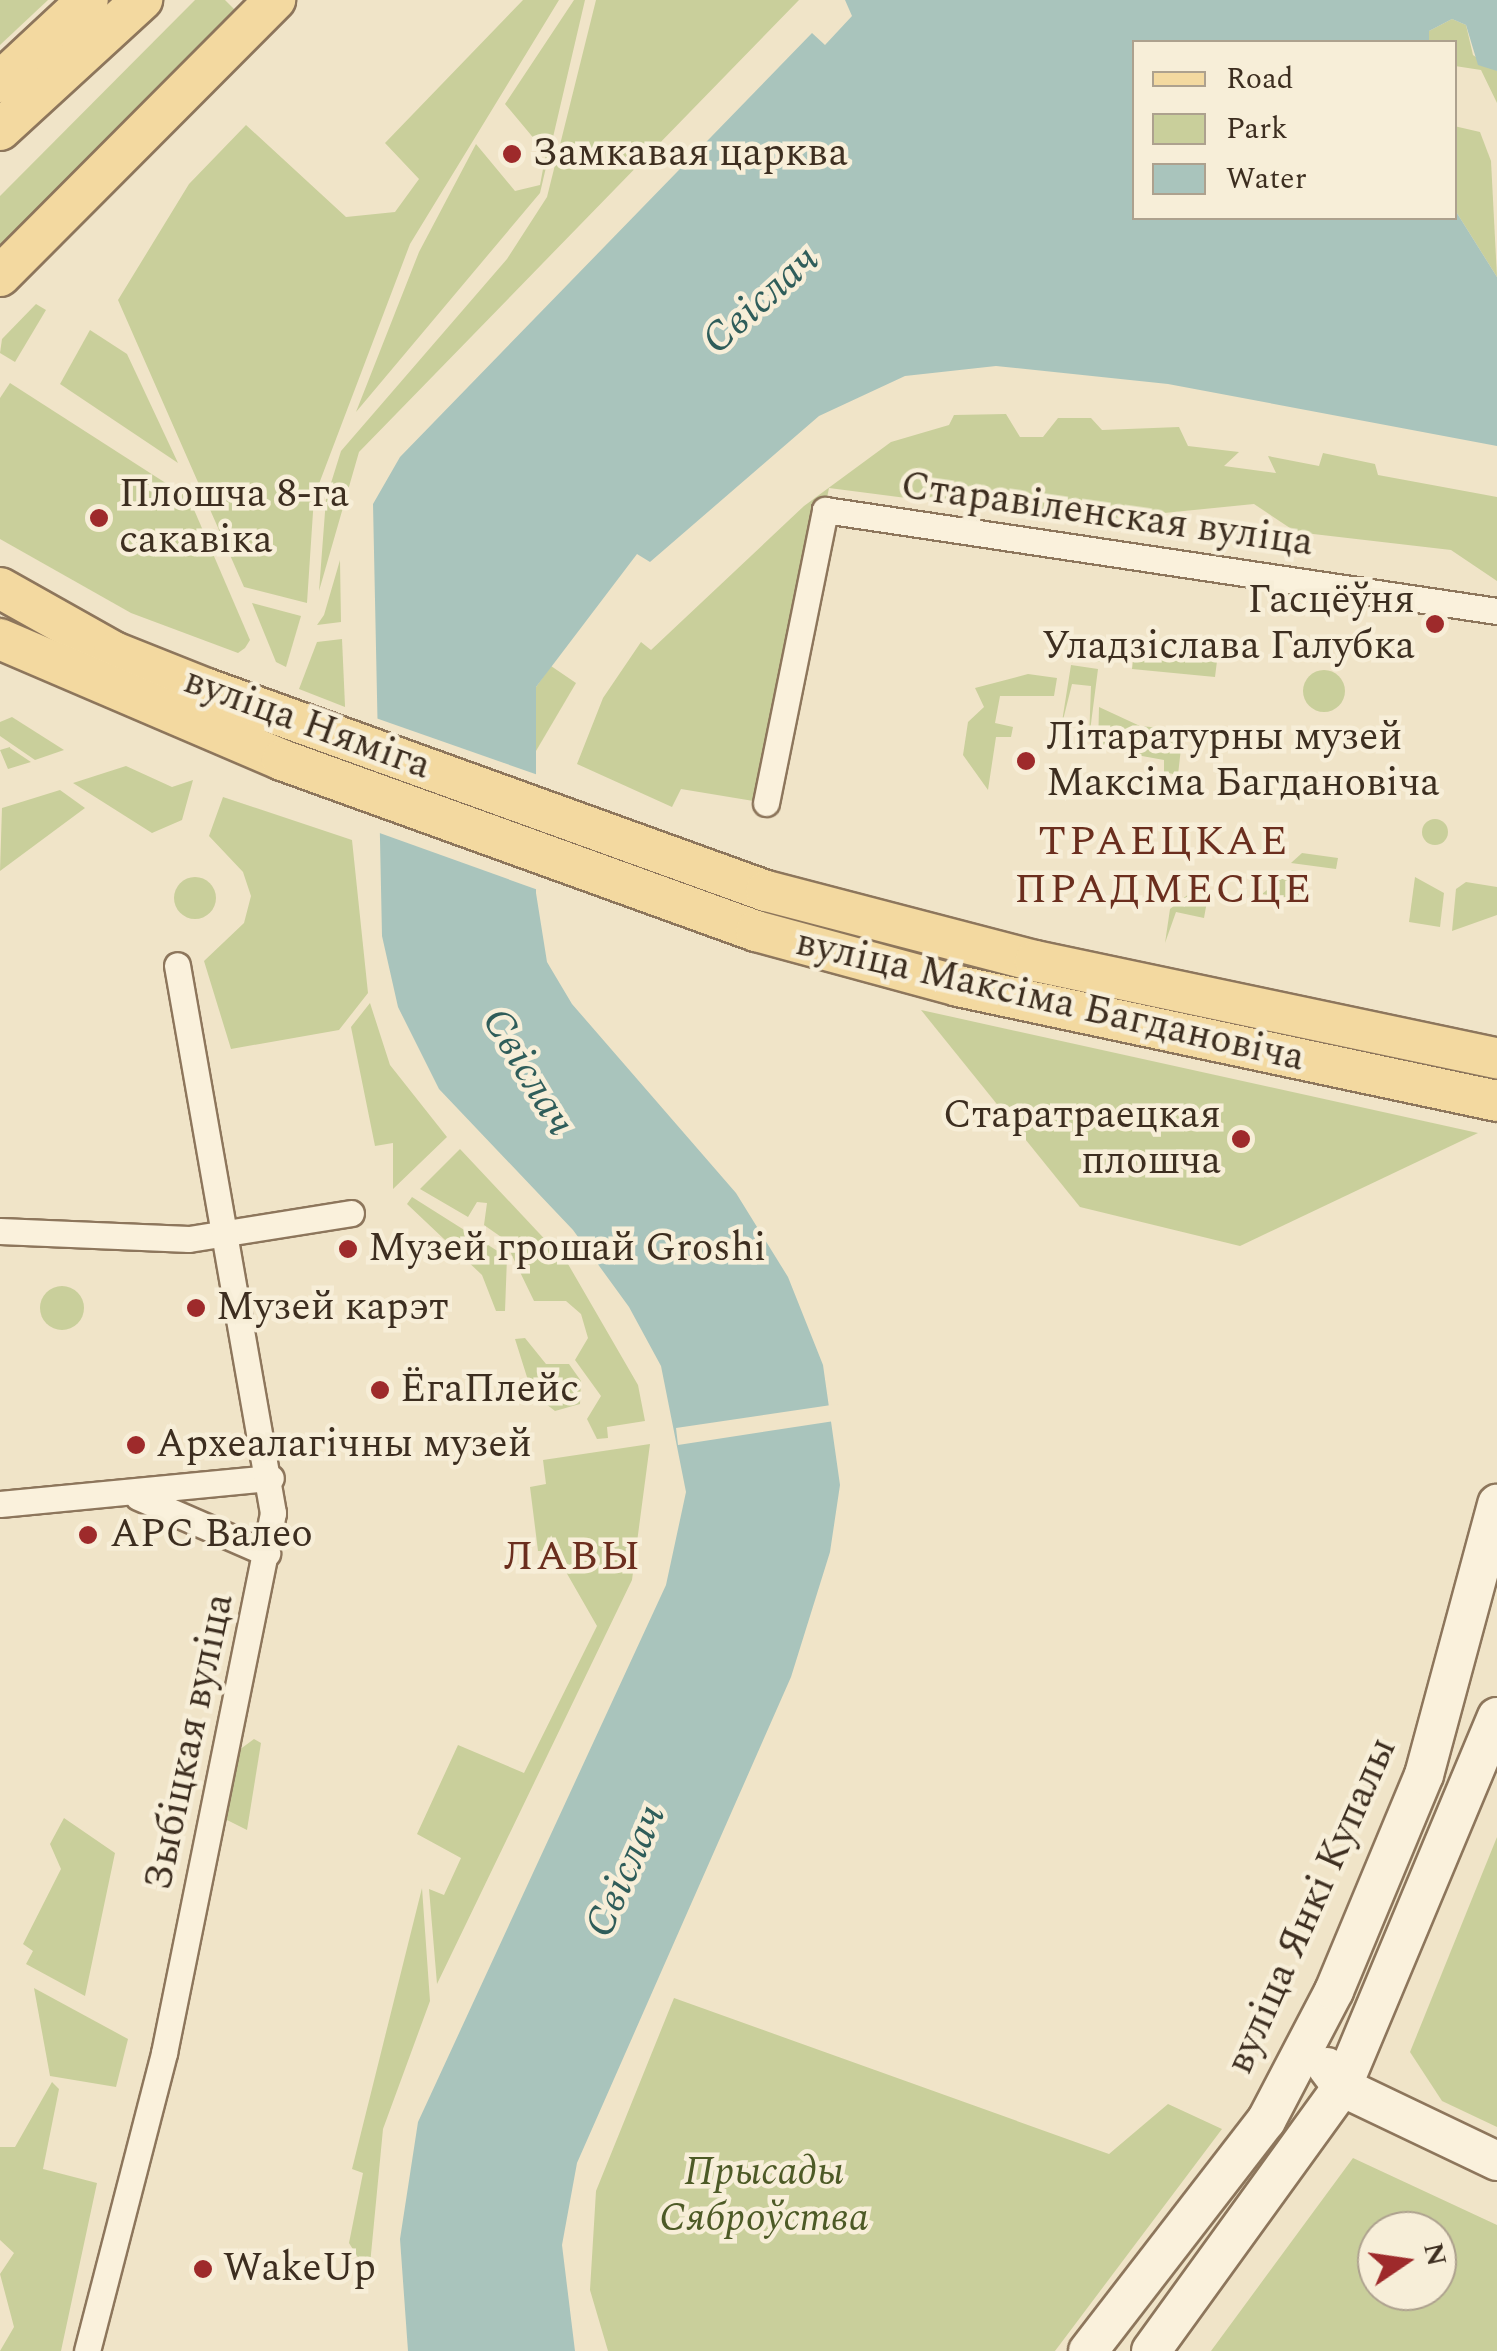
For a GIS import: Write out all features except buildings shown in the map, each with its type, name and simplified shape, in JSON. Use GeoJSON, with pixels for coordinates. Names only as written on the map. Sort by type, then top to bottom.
{"type":"FeatureCollection","features":[{"type":"Feature","properties":{"kind":"main road"},"geometry":{"type":"LineString","coordinates":[[0,82],[88,0]]}},
{"type":"Feature","properties":{"kind":"main road"},"geometry":{"type":"LineString","coordinates":[[0,130],[142,0]]}},
{"type":"Feature","properties":{"kind":"main road"},"geometry":{"type":"LineString","coordinates":[[0,276],[271,3]]}},
{"type":"Feature","properties":{"kind":"main road","name":"вуліца Няміга"},"geometry":{"type":"LineString","coordinates":[[0,588],[114,652],[296,721],[617,858]]}},
{"type":"Feature","properties":{"kind":"main road","name":"вуліца Няміга"},"geometry":{"type":"LineString","coordinates":[[0,639],[282,760],[617,858]]}},
{"type":"Feature","properties":{"kind":"main road","name":"вуліца Максіма Багдановіча"},"geometry":{"type":"LineString","coordinates":[[617,858],[886,924],[1497,1058]]}},
{"type":"Feature","properties":{"kind":"main road","name":"вуліца Максіма Багдановіча"},"geometry":{"type":"LineString","coordinates":[[617,858],[756,931],[958,986],[1497,1101]]}},
{"type":"Feature","properties":{"kind":"main road","name":"вуліца Янкі Купалы"},"geometry":{"type":"LineString","coordinates":[[1088,2351],[1266,2121],[1318,2022],[1424,1776],[1497,1504]]}},
{"type":"Feature","properties":{"kind":"main road"},"geometry":{"type":"LineString","coordinates":[[1151,2351],[1342,2087],[1364,2040],[1496,1720],[1463,1703],[1460,1651]]}},
{"type":"Feature","properties":{"kind":"main road"},"geometry":{"type":"LineString","coordinates":[[1318,2022],[1320,2049],[1342,2087],[1497,2161]]}},
{"type":"Feature","properties":{"kind":"main road"},"geometry":{"type":"LineString","coordinates":[[1364,2040],[1367,2078],[1391,2110]]}},
{"type":"Feature","properties":{"kind":"main road"},"geometry":{"type":"LineString","coordinates":[[1266,2121],[1305,2094],[1342,2087]]}},
{"type":"Feature","properties":{"kind":"main road"},"geometry":{"type":"LineString","coordinates":[[1302,2145],[1342,2120],[1391,2110]]}},
{"type":"Feature","properties":{"kind":"street","name":"Старавіленская вуліца"},"geometry":{"type":"LineString","coordinates":[[766,804],[825,510],[1497,611]]}},
{"type":"Feature","properties":{"kind":"street","name":"Зыбіцкая вуліца"},"geometry":{"type":"LineString","coordinates":[[87,2351],[164,2053],[267,1553],[272,1478],[177,965]]}},
{"type":"Feature","properties":{"kind":"street"},"geometry":{"type":"LineString","coordinates":[[0,1231],[229,1237],[351,1214]]}},
{"type":"Feature","properties":{"kind":"street"},"geometry":{"type":"LineString","coordinates":[[0,1504],[133,1496],[272,1478]]}},
{"type":"Feature","properties":{"kind":"street"},"geometry":{"type":"LineString","coordinates":[[133,1496],[267,1553]]}},
{"type":"Feature","properties":{"kind":"green space"},"geometry":{"type":"Polygon","coordinates":[[[0,0],[48,0],[0,45],[0,0]]]}},
{"type":"Feature","properties":{"kind":"green space"},"geometry":{"type":"Polygon","coordinates":[[[195,0],[225,0],[239,14],[0,249],[0,196],[195,0]]]}},
{"type":"Feature","properties":{"kind":"green space"},"geometry":{"type":"Polygon","coordinates":[[[523,0],[559,0],[410,244],[314,497],[307,603],[244,587],[118,300],[189,184],[246,125],[346,217],[395,212],[419,179],[385,143],[523,0]]]}},
{"type":"Feature","properties":{"kind":"green space"},"geometry":{"type":"Polygon","coordinates":[[[574,0],[585,0],[540,193],[356,412],[419,252],[476,144],[515,191],[540,185],[546,153],[505,104],[574,0]]]}},
{"type":"Feature","properties":{"kind":"green space"},"geometry":{"type":"Polygon","coordinates":[[[596,0],[799,0],[359,452],[319,591],[326,499],[341,451],[507,259],[547,197],[596,0]]]}},
{"type":"Feature","properties":{"kind":"green space"},"geometry":{"type":"Polygon","coordinates":[[[1452,19],[1466,25],[1473,55],[1497,71],[1497,103],[1481,70],[1457,66],[1457,40],[1429,40],[1429,31],[1452,19]]]}},
{"type":"Feature","properties":{"kind":"green space"},"geometry":{"type":"Polygon","coordinates":[[[1457,127],[1480,132],[1491,161],[1497,277],[1457,213],[1457,127]]]}},
{"type":"Feature","properties":{"kind":"green space"},"geometry":{"type":"Polygon","coordinates":[[[36,304],[46,310],[15,362],[0,353],[2,339],[36,304]]]}},
{"type":"Feature","properties":{"kind":"green space"},"geometry":{"type":"Polygon","coordinates":[[[90,330],[127,354],[178,463],[60,384],[90,330]]]}},
{"type":"Feature","properties":{"kind":"green space","name":"Плошча 8-га сакавіка"},"geometry":{"type":"Polygon","coordinates":[[[10,383],[189,498],[250,640],[245,648],[238,653],[131,613],[0,539],[0,398],[10,383]]]}},
{"type":"Feature","properties":{"kind":"green space"},"geometry":{"type":"Polygon","coordinates":[[[1006,414],[1020,437],[1043,437],[1058,418],[1091,418],[1102,430],[1179,427],[1188,446],[1239,452],[1224,466],[1276,473],[1268,456],[1319,466],[1323,453],[1375,464],[1378,475],[1497,497],[1497,581],[1451,550],[1296,532],[1254,504],[1084,521],[829,488],[766,803],[681,789],[672,807],[577,764],[603,698],[641,642],[651,650],[804,506],[891,442],[949,425],[954,415],[1006,414]]]}},
{"type":"Feature","properties":{"kind":"green space"},"geometry":{"type":"Polygon","coordinates":[[[340,560],[341,622],[317,625],[324,615],[340,560]]]}},
{"type":"Feature","properties":{"kind":"green space"},"geometry":{"type":"Polygon","coordinates":[[[252,603],[301,616],[286,667],[276,662],[252,603]]]}},
{"type":"Feature","properties":{"kind":"green space"},"geometry":{"type":"Polygon","coordinates":[[[342,639],[345,707],[299,689],[317,642],[342,639]]]}},
{"type":"Feature","properties":{"kind":"green space"},"geometry":{"type":"Polygon","coordinates":[[[1068,645],[1102,650],[1101,662],[1066,657],[1068,645]]]}},
{"type":"Feature","properties":{"kind":"green space"},"geometry":{"type":"Polygon","coordinates":[[[1134,652],[1217,661],[1215,677],[1132,669],[1134,652]]]}},
{"type":"Feature","properties":{"kind":"green space"},"geometry":{"type":"Polygon","coordinates":[[[1071,665],[1098,669],[1089,739],[1091,686],[1072,684],[1061,728],[1071,665]]]}},
{"type":"Feature","properties":{"kind":"green space"},"geometry":{"type":"Polygon","coordinates":[[[551,666],[576,683],[536,751],[536,687],[551,666]]]}},
{"type":"Feature","properties":{"kind":"green space"},"geometry":{"type":"Polygon","coordinates":[[[1324,670],[1339,676],[1345,691],[1339,706],[1324,712],[1309,706],[1303,691],[1309,676],[1324,670]]]}},
{"type":"Feature","properties":{"kind":"green space"},"geometry":{"type":"Polygon","coordinates":[[[1028,674],[1057,678],[1054,696],[1000,696],[995,723],[1013,727],[1011,737],[996,737],[988,790],[963,755],[968,722],[984,707],[975,688],[1028,674]]]}},
{"type":"Feature","properties":{"kind":"green space"},"geometry":{"type":"Polygon","coordinates":[[[1099,707],[1140,726],[1183,730],[1178,775],[1164,772],[1164,760],[1098,748],[1099,707]]]}},
{"type":"Feature","properties":{"kind":"green space"},"geometry":{"type":"Polygon","coordinates":[[[12,717],[64,750],[35,760],[0,736],[0,722],[12,717]]]}},
{"type":"Feature","properties":{"kind":"green space"},"geometry":{"type":"Polygon","coordinates":[[[10,747],[31,762],[8,769],[0,750],[10,747]]]}},
{"type":"Feature","properties":{"kind":"green space"},"geometry":{"type":"Polygon","coordinates":[[[126,766],[172,787],[193,780],[182,820],[152,833],[73,783],[126,766]]]}},
{"type":"Feature","properties":{"kind":"green space"},"geometry":{"type":"Polygon","coordinates":[[[60,790],[85,808],[0,871],[2,808],[60,790]]]}},
{"type":"Feature","properties":{"kind":"green space"},"geometry":{"type":"Polygon","coordinates":[[[223,797],[352,840],[368,993],[339,1030],[231,1049],[204,961],[244,923],[251,896],[243,872],[209,836],[223,797]]]}},
{"type":"Feature","properties":{"kind":"green space"},"geometry":{"type":"Polygon","coordinates":[[[1435,819],[1444,823],[1448,832],[1444,841],[1435,845],[1426,841],[1422,832],[1426,823],[1435,819]]]}},
{"type":"Feature","properties":{"kind":"green space"},"geometry":{"type":"Polygon","coordinates":[[[1302,853],[1338,858],[1336,869],[1291,863],[1302,853]]]}},
{"type":"Feature","properties":{"kind":"green space"},"geometry":{"type":"Polygon","coordinates":[[[1292,870],[1307,872],[1302,900],[1262,894],[1292,870]]]}},
{"type":"Feature","properties":{"kind":"green space"},"geometry":{"type":"Polygon","coordinates":[[[195,877],[210,883],[216,898],[210,913],[195,919],[180,913],[174,898],[180,883],[195,877]]]}},
{"type":"Feature","properties":{"kind":"green space"},"geometry":{"type":"Polygon","coordinates":[[[1415,877],[1444,893],[1440,927],[1409,922],[1415,877]]]}},
{"type":"Feature","properties":{"kind":"green space"},"geometry":{"type":"Polygon","coordinates":[[[1466,882],[1497,887],[1497,915],[1452,931],[1456,889],[1466,882]]]}},
{"type":"Feature","properties":{"kind":"green space"},"geometry":{"type":"Polygon","coordinates":[[[1190,893],[1208,896],[1204,918],[1176,912],[1165,943],[1170,909],[1190,893]]]}},
{"type":"Feature","properties":{"kind":"green space"},"geometry":{"type":"Polygon","coordinates":[[[370,1003],[390,1065],[447,1137],[393,1189],[393,1143],[375,1146],[351,1027],[370,1003]]]}},
{"type":"Feature","properties":{"kind":"green space","name":"Старатраецкая плошча"},"geometry":{"type":"Polygon","coordinates":[[[921,1010],[1478,1133],[1240,1246],[1080,1207],[921,1010]]]}},
{"type":"Feature","properties":{"kind":"green space"},"geometry":{"type":"Polygon","coordinates":[[[460,1149],[568,1264],[638,1385],[645,1421],[607,1427],[608,1438],[597,1439],[587,1419],[601,1396],[575,1360],[588,1338],[581,1314],[566,1301],[534,1301],[504,1239],[484,1225],[487,1203],[477,1202],[468,1217],[420,1189],[460,1149]]]}},
{"type":"Feature","properties":{"kind":"green space"},"geometry":{"type":"Polygon","coordinates":[[[412,1197],[507,1257],[505,1311],[496,1311],[482,1275],[407,1204],[412,1197]]]}},
{"type":"Feature","properties":{"kind":"green space"},"geometry":{"type":"Polygon","coordinates":[[[62,1286],[77,1293],[84,1308],[77,1323],[62,1330],[47,1323],[40,1308],[47,1293],[62,1286]]]}},
{"type":"Feature","properties":{"kind":"green space"},"geometry":{"type":"Polygon","coordinates":[[[525,1338],[546,1364],[569,1364],[581,1381],[580,1404],[555,1411],[532,1393],[515,1339],[525,1338]]]}},
{"type":"Feature","properties":{"kind":"green space"},"geometry":{"type":"Polygon","coordinates":[[[650,1444],[632,1580],[437,1984],[429,1889],[444,1895],[461,1858],[417,1834],[458,1745],[524,1773],[597,1626],[554,1551],[538,1551],[530,1487],[546,1484],[543,1460],[650,1444]]]}},
{"type":"Feature","properties":{"kind":"green space"},"geometry":{"type":"Polygon","coordinates":[[[254,1739],[261,1743],[247,1830],[223,1818],[231,1756],[254,1739]]]}},
{"type":"Feature","properties":{"kind":"green space"},"geometry":{"type":"Polygon","coordinates":[[[64,1818],[115,1853],[85,1996],[26,1964],[33,1951],[23,1944],[61,1869],[50,1844],[64,1818]]]}},
{"type":"Feature","properties":{"kind":"green space"},"geometry":{"type":"Polygon","coordinates":[[[1497,1837],[1497,2127],[1442,2101],[1410,2052],[1497,1837]]]}},
{"type":"Feature","properties":{"kind":"green space"},"geometry":{"type":"Polygon","coordinates":[[[422,1888],[430,2001],[383,2129],[369,2275],[349,2243],[363,2173],[352,2169],[422,1888]]]}},
{"type":"Feature","properties":{"kind":"green space"},"geometry":{"type":"Polygon","coordinates":[[[34,1988],[128,2039],[116,2087],[50,2076],[34,1988]]]}},
{"type":"Feature","properties":{"kind":"green space","name":"Прысады Сяброўства"},"geometry":{"type":"Polygon","coordinates":[[[674,1998],[1109,2154],[1168,2104],[1222,2129],[1055,2351],[608,2351],[590,2290],[596,2191],[674,1998]]]}},
{"type":"Feature","properties":{"kind":"green space"},"geometry":{"type":"Polygon","coordinates":[[[52,2082],[59,2089],[43,2169],[97,2183],[61,2351],[0,2351],[14,2327],[0,2274],[14,2253],[0,2240],[0,2147],[15,2147],[52,2082]]]}},
{"type":"Feature","properties":{"kind":"green space"},"geometry":{"type":"Polygon","coordinates":[[[1353,2158],[1497,2225],[1497,2351],[1211,2351],[1353,2158]]]}},
{"type":"Feature","properties":{"kind":"water","name":"Свіслач"},"geometry":{"type":"Polygon","coordinates":[[[845,0],[1497,0],[1497,71],[1478,65],[1466,25],[1452,19],[1429,31],[1429,40],[1132,40],[1132,220],[1457,220],[1457,213],[1497,277],[1497,446],[1168,384],[996,366],[905,376],[819,416],[650,562],[637,554],[536,687],[536,893],[547,962],[572,1004],[736,1193],[788,1277],[823,1365],[840,1485],[830,1552],[791,1677],[577,2163],[562,2245],[575,2351],[408,2351],[400,2239],[418,2122],[666,1585],[686,1492],[661,1366],[629,1307],[573,1230],[439,1089],[398,1007],[382,936],[373,504],[400,457],[812,33],[825,45],[852,16],[845,0]]]}},
{"type":"Feature","properties":{"kind":"pier"},"geometry":{"type":"Polygon","coordinates":[[[370,716],[541,776],[541,891],[374,831],[370,716]]]}},
{"type":"Feature","properties":{"kind":"pier"},"geometry":{"type":"Polygon","coordinates":[[[838,1404],[841,1420],[678,1445],[676,1428],[838,1404]]]}},
{"type":"Feature","properties":{"kind":"place","name":"Замкавая царква"},"geometry":{"type":"Point","coordinates":[512,154]}},
{"type":"Feature","properties":{"kind":"place","name":"Плошча 8-га сакавіка"},"geometry":{"type":"Point","coordinates":[99,518]}},
{"type":"Feature","properties":{"kind":"place","name":"Гасцёўня Уладзіслава Галубка"},"geometry":{"type":"Point","coordinates":[1435,624]}},
{"type":"Feature","properties":{"kind":"place","name":"Літаратурны музей Максіма Багдановіча"},"geometry":{"type":"Point","coordinates":[1026,761]}},
{"type":"Feature","properties":{"kind":"place","name":"Старатраецкая плошча"},"geometry":{"type":"Point","coordinates":[1241,1139]}},
{"type":"Feature","properties":{"kind":"place","name":"Музей грошай Groshi"},"geometry":{"type":"Point","coordinates":[348,1249]}},
{"type":"Feature","properties":{"kind":"place","name":"Музей карэт"},"geometry":{"type":"Point","coordinates":[196,1308]}},
{"type":"Feature","properties":{"kind":"place","name":"ЁгаПлейс"},"geometry":{"type":"Point","coordinates":[380,1390]}},
{"type":"Feature","properties":{"kind":"place","name":"Археалагічны музей"},"geometry":{"type":"Point","coordinates":[136,1445]}},
{"type":"Feature","properties":{"kind":"place","name":"АРС Валео"},"geometry":{"type":"Point","coordinates":[88,1535]}},
{"type":"Feature","properties":{"kind":"place","name":"WakeUp"},"geometry":{"type":"Point","coordinates":[203,2269]}},
{"type":"Feature","properties":{"kind":"district","name":"ТРАЕЦКАЕ ПРАДМЕСЦЕ"},"geometry":{"type":"Point","coordinates":[1164,866]}},
{"type":"Feature","properties":{"kind":"district","name":"ЛАВЫ"},"geometry":{"type":"Point","coordinates":[573,1557]}}]}
